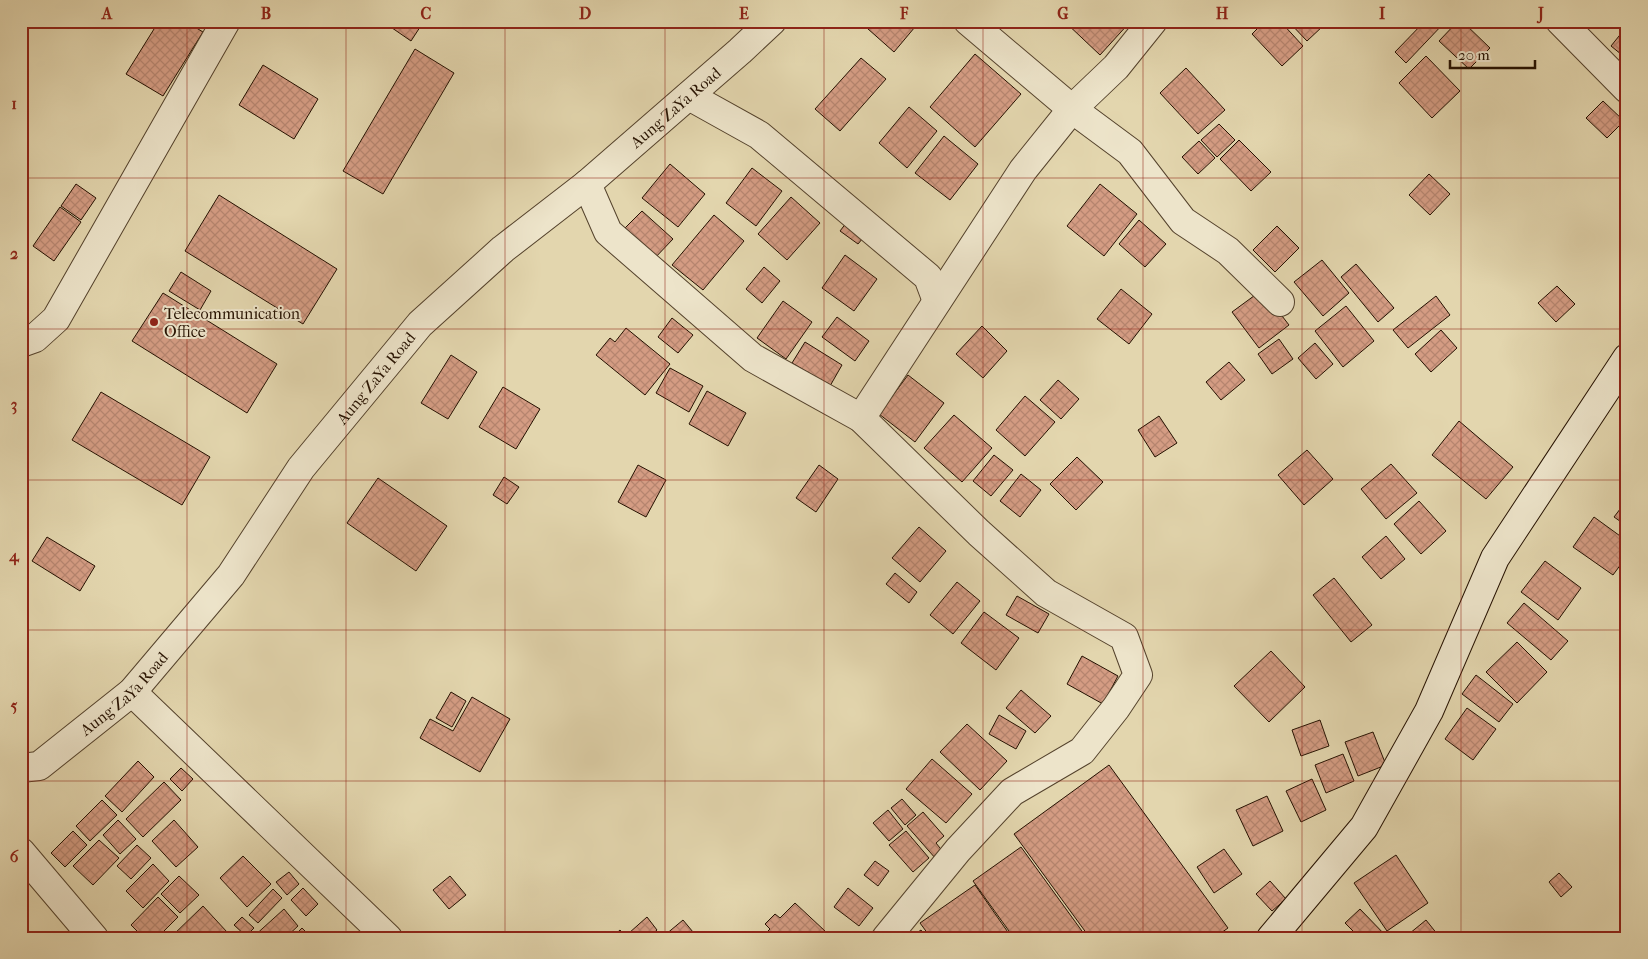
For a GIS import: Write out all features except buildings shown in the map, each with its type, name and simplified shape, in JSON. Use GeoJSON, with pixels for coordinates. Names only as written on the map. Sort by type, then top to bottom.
{"type":"FeatureCollection","features":[{"type":"Feature","properties":{"kind":"street"},"geometry":{"type":"LineString","coordinates":[[21,343],[35,338],[56,319],[226,21]]}},
{"type":"Feature","properties":{"kind":"street","name":"Aung ZaYa Road"},"geometry":{"type":"LineString","coordinates":[[21,768],[39,766],[132,692],[231,575],[301,468],[420,324],[503,249],[587,184],[772,21]]}},
{"type":"Feature","properties":{"kind":"street"},"geometry":{"type":"LineString","coordinates":[[968,21],[1072,109],[1130,152],[1183,222],[1228,251],[1280,302]]}},
{"type":"Feature","properties":{"kind":"street"},"geometry":{"type":"LineString","coordinates":[[861,418],[1023,170],[1072,109],[1116,67],[1153,21]]}},
{"type":"Feature","properties":{"kind":"street"},"geometry":{"type":"LineString","coordinates":[[1560,21],[1627,89]]}},
{"type":"Feature","properties":{"kind":"street"},"geometry":{"type":"LineString","coordinates":[[689,96],[759,135],[928,277],[937,301]]}},
{"type":"Feature","properties":{"kind":"street"},"geometry":{"type":"LineString","coordinates":[[587,184],[608,232],[753,358],[861,418],[979,533],[1046,593],[1124,637],[1138,674],[1116,708],[1082,751],[1012,792],[958,850],[886,938]]}},
{"type":"Feature","properties":{"kind":"street"},"geometry":{"type":"LineString","coordinates":[[1272,938],[1364,827],[1429,711],[1495,558],[1627,358]]}},
{"type":"Feature","properties":{"kind":"street"},"geometry":{"type":"LineString","coordinates":[[132,692],[388,938]]}},
{"type":"Feature","properties":{"kind":"street"},"geometry":{"type":"LineString","coordinates":[[21,852],[94,938]]}},
{"type":"Feature","properties":{"kind":"place","name":"Telecommunication Office"},"geometry":{"type":"Point","coordinates":[154,322]}}]}
